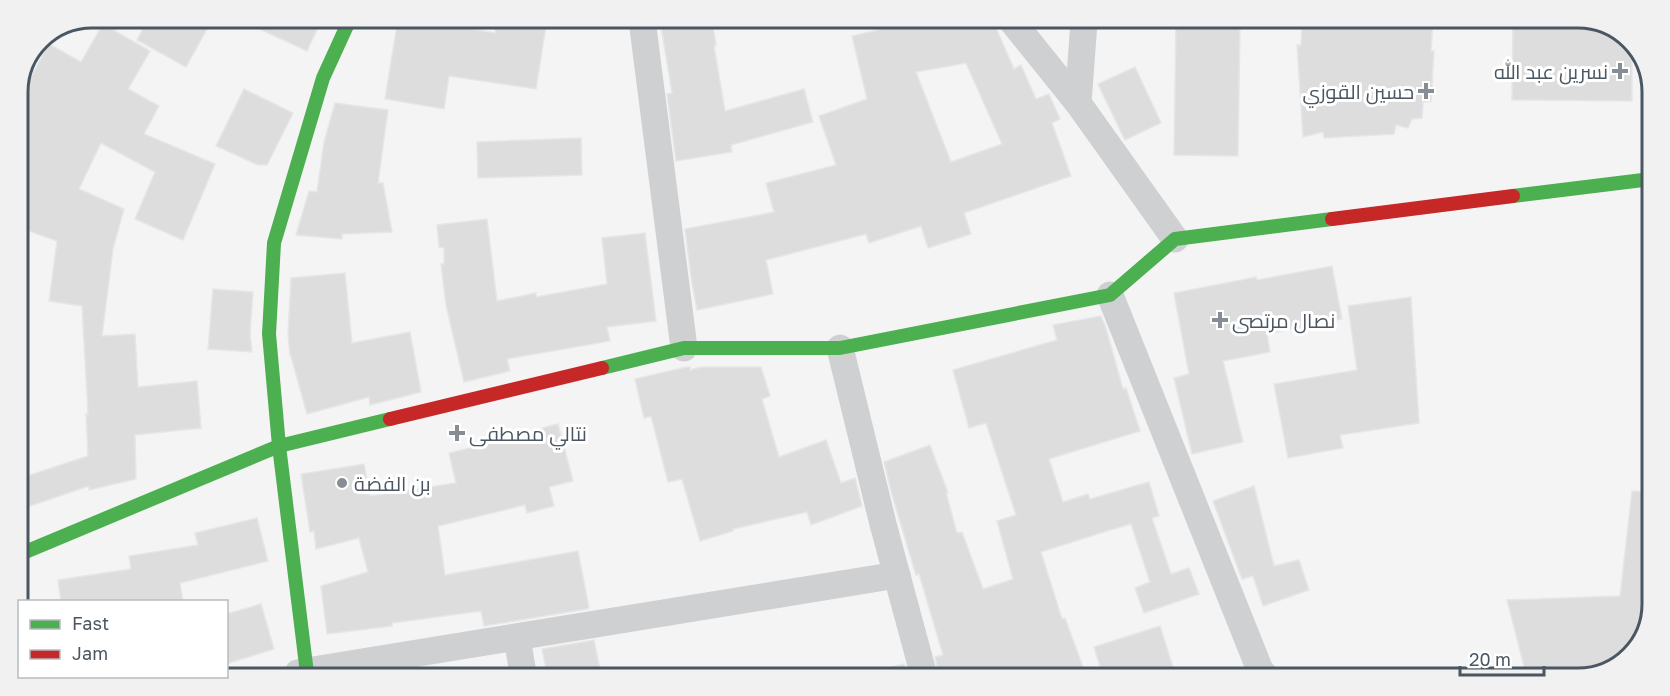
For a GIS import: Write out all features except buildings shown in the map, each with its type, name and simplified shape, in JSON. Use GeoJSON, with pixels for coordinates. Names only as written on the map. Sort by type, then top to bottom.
{"type":"FeatureCollection","features":[{"type":"Feature","properties":{"kind":"street"},"geometry":{"type":"LineString","coordinates":[[304,668],[269,334],[274,243],[323,78],[346,28]]}},
{"type":"Feature","properties":{"kind":"street"},"geometry":{"type":"LineString","coordinates":[[643,28],[684,348]]}},
{"type":"Feature","properties":{"kind":"street"},"geometry":{"type":"LineString","coordinates":[[1018,28],[1078,103],[1175,239]]}},
{"type":"Feature","properties":{"kind":"street"},"geometry":{"type":"LineString","coordinates":[[1078,103],[1084,28]]}},
{"type":"Feature","properties":{"kind":"street"},"geometry":{"type":"LineString","coordinates":[[29,550],[279,446],[684,348],[840,348],[1110,296],[1175,239],[1641,180]]}},
{"type":"Feature","properties":{"kind":"street"},"geometry":{"type":"LineString","coordinates":[[1110,296],[1259,668]]}},
{"type":"Feature","properties":{"kind":"street"},"geometry":{"type":"LineString","coordinates":[[840,348],[922,668]]}},
{"type":"Feature","properties":{"kind":"street"},"geometry":{"type":"LineString","coordinates":[[328,668],[897,575]]}},
{"type":"Feature","properties":{"kind":"street"},"geometry":{"type":"LineString","coordinates":[[518,637],[522,668]]}},
{"type":"Feature","properties":{"kind":"traffic: fast"},"geometry":{"type":"LineString","coordinates":[[306,668],[279,446],[269,334],[274,243],[323,78],[346,28]]}},
{"type":"Feature","properties":{"kind":"traffic: fast"},"geometry":{"type":"LineString","coordinates":[[1513,196],[1641,180]]}},
{"type":"Feature","properties":{"kind":"traffic: fast"},"geometry":{"type":"LineString","coordinates":[[602,368],[684,348],[840,348],[1110,295],[1175,239],[1332,219]]}},
{"type":"Feature","properties":{"kind":"traffic: fast"},"geometry":{"type":"LineString","coordinates":[[29,550],[279,446],[390,419]]}},
{"type":"Feature","properties":{"kind":"traffic: jam"},"geometry":{"type":"LineString","coordinates":[[1332,219],[1513,196]]}},
{"type":"Feature","properties":{"kind":"traffic: jam"},"geometry":{"type":"LineString","coordinates":[[390,419],[602,368]]}},
{"type":"Feature","properties":{"kind":"place","name":"نسرين عبد الله"},"geometry":{"type":"Point","coordinates":[1620,71]}},
{"type":"Feature","properties":{"kind":"place","name":"حسين القوزي"},"geometry":{"type":"Point","coordinates":[1426,91]}},
{"type":"Feature","properties":{"kind":"place","name":"نصال مرتصى"},"geometry":{"type":"Point","coordinates":[1220,320]}},
{"type":"Feature","properties":{"kind":"place","name":"نتالي مصطفى"},"geometry":{"type":"Point","coordinates":[457,433]}},
{"type":"Feature","properties":{"kind":"place","name":"بن الفضة"},"geometry":{"type":"Point","coordinates":[342,483]}}]}
